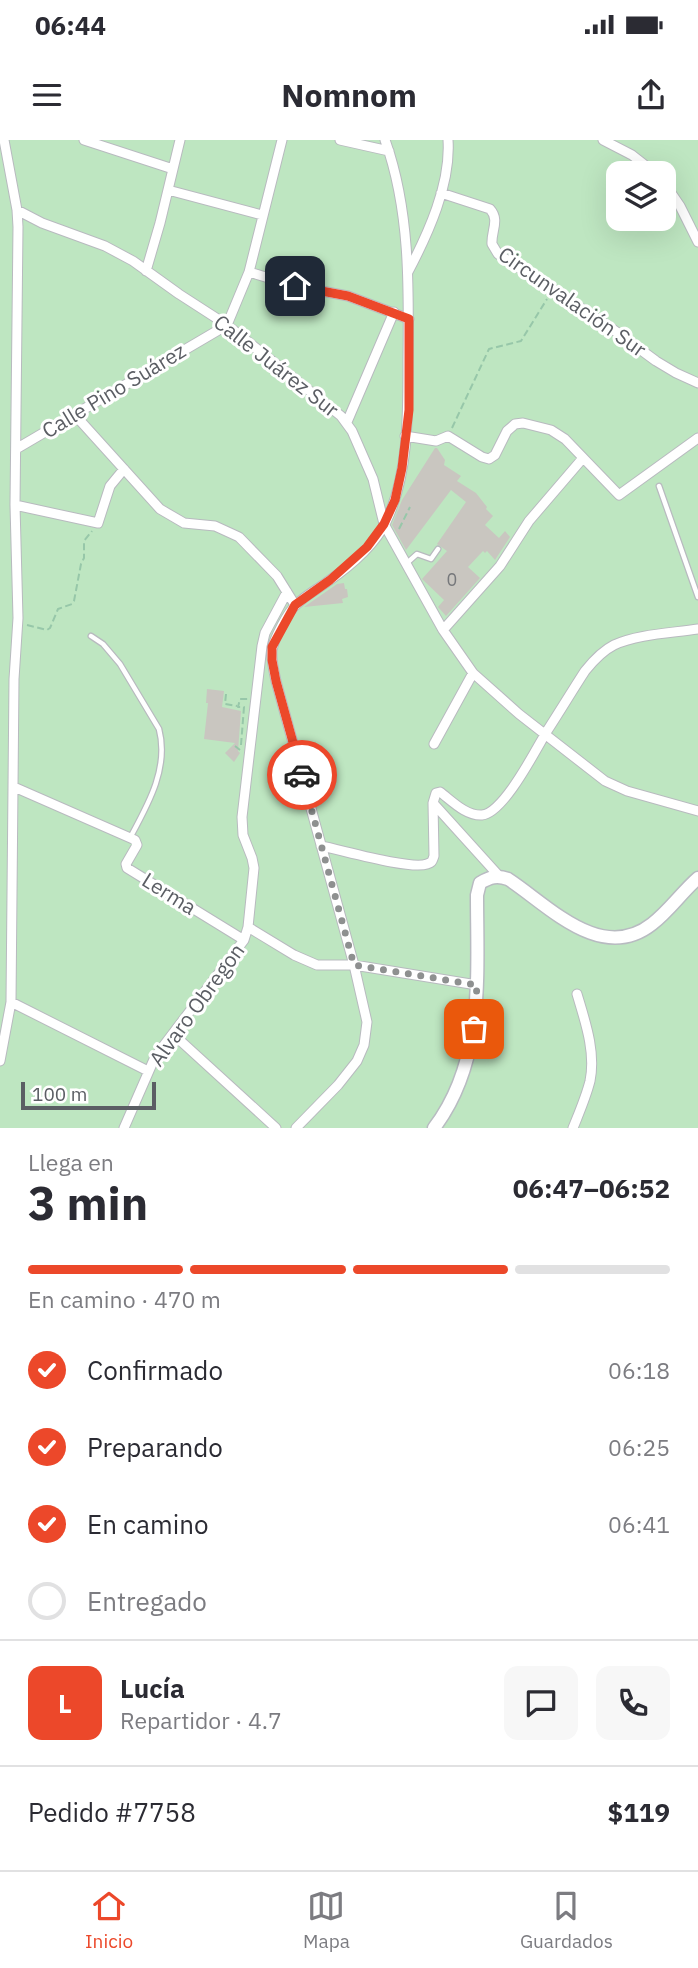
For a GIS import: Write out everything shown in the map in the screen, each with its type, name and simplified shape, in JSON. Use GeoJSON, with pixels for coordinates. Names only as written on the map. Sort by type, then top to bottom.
{"type":"FeatureCollection","features":[{"type":"Feature","properties":{"kind":"main road"},"geometry":{"type":"LineString","coordinates":[[434,1128],[458,1088],[474,1029],[477,895],[481,883],[499,876],[515,884],[579,929],[616,937],[639,932],[651,925],[698,878]]}},
{"type":"Feature","properties":{"kind":"street"},"geometry":{"type":"LineString","coordinates":[[0,1061],[11,1002],[18,618],[15,505],[19,246],[17,210],[4,140]]}},
{"type":"Feature","properties":{"kind":"street"},"geometry":{"type":"LineString","coordinates":[[84,140],[173,169]]}},
{"type":"Feature","properties":{"kind":"street"},"geometry":{"type":"LineString","coordinates":[[146,271],[180,140]]}},
{"type":"Feature","properties":{"kind":"street"},"geometry":{"type":"LineString","coordinates":[[227,325],[249,272],[282,140]]}},
{"type":"Feature","properties":{"kind":"street"},"geometry":{"type":"LineString","coordinates":[[340,140],[389,151]]}},
{"type":"Feature","properties":{"kind":"street"},"geometry":{"type":"LineString","coordinates":[[296,1128],[356,1061],[364,1045],[367,1022],[354,965],[276,681],[272,647],[295,605],[349,565],[367,547],[384,524],[395,500],[409,410],[408,274],[396,179],[385,140]]}},
{"type":"Feature","properties":{"kind":"street"},"geometry":{"type":"LineString","coordinates":[[408,274],[441,193],[448,165],[448,140]]}},
{"type":"Feature","properties":{"kind":"street"},"geometry":{"type":"LineString","coordinates":[[603,140],[640,161]]}},
{"type":"Feature","properties":{"kind":"street"},"geometry":{"type":"LineString","coordinates":[[168,190],[262,215]]}},
{"type":"Feature","properties":{"kind":"street","name":"Circunvalación Sur"},"geometry":{"type":"LineString","coordinates":[[441,193],[490,209],[495,217],[491,240],[495,251],[666,368],[698,383]]}},
{"type":"Feature","properties":{"kind":"street"},"geometry":{"type":"LineString","coordinates":[[676,200],[698,242]]}},
{"type":"Feature","properties":{"kind":"street","name":"Calle Juárez Sur"},"geometry":{"type":"LineString","coordinates":[[17,210],[42,223],[121,253],[227,325],[331,408],[346,422],[357,442],[373,479],[384,524],[443,630],[473,673],[519,714],[605,781],[627,791],[698,811]]}},
{"type":"Feature","properties":{"kind":"street"},"geometry":{"type":"LineString","coordinates":[[249,272],[282,283],[348,296],[409,319]]}},
{"type":"Feature","properties":{"kind":"street"},"geometry":{"type":"LineString","coordinates":[[346,422],[394,312]]}},
{"type":"Feature","properties":{"kind":"street","name":"Calle Pino Suárez"},"geometry":{"type":"LineString","coordinates":[[16,449],[227,325]]}},
{"type":"Feature","properties":{"kind":"street"},"geometry":{"type":"LineString","coordinates":[[75,415],[160,509],[184,523],[215,526],[239,537],[277,576],[295,605]]}},
{"type":"Feature","properties":{"kind":"street"},"geometry":{"type":"LineString","coordinates":[[405,436],[436,441],[448,436],[482,457],[491,459],[515,424],[523,423],[558,432],[619,495],[698,438]]}},
{"type":"Feature","properties":{"kind":"street"},"geometry":{"type":"LineString","coordinates":[[443,630],[500,566],[529,521],[583,458]]}},
{"type":"Feature","properties":{"kind":"street"},"geometry":{"type":"LineString","coordinates":[[15,505],[98,523],[110,486],[124,469]]}},
{"type":"Feature","properties":{"kind":"street","name":"Alvaro Obregon"},"geometry":{"type":"LineString","coordinates":[[124,1128],[155,1056],[244,940],[254,868],[253,858],[243,835],[243,817],[260,659],[265,633],[287,592]]}},
{"type":"Feature","properties":{"kind":"street"},"geometry":{"type":"LineString","coordinates":[[321,846],[414,865],[429,864],[433,858],[433,803],[436,793],[440,792],[472,814],[488,814],[512,789],[596,657],[628,639],[698,629]]}},
{"type":"Feature","properties":{"kind":"street"},"geometry":{"type":"LineString","coordinates":[[434,744],[473,673]]}},
{"type":"Feature","properties":{"kind":"street"},"geometry":{"type":"LineString","coordinates":[[14,788],[131,837]]}},
{"type":"Feature","properties":{"kind":"street"},"geometry":{"type":"LineString","coordinates":[[433,803],[499,876]]}},
{"type":"Feature","properties":{"kind":"street","name":"Lerma"},"geometry":{"type":"LineString","coordinates":[[131,837],[137,845],[126,864],[127,869],[244,940]]}},
{"type":"Feature","properties":{"kind":"street"},"geometry":{"type":"LineString","coordinates":[[248,926],[307,962],[317,965],[354,965],[477,985]]}},
{"type":"Feature","properties":{"kind":"street"},"geometry":{"type":"LineString","coordinates":[[573,1128],[590,1080],[592,1062],[591,1044],[577,994]]}},
{"type":"Feature","properties":{"kind":"street"},"geometry":{"type":"LineString","coordinates":[[11,1002],[148,1071]]}},
{"type":"Feature","properties":{"kind":"street"},"geometry":{"type":"LineString","coordinates":[[173,1034],[276,1128]]}},
{"type":"Feature","properties":{"kind":"lane"},"geometry":{"type":"LineString","coordinates":[[659,486],[698,597]]}},
{"type":"Feature","properties":{"kind":"lane"},"geometry":{"type":"LineString","coordinates":[[406,563],[417,554],[431,559],[438,549]]}},
{"type":"Feature","properties":{"kind":"lane"},"geometry":{"type":"LineString","coordinates":[[91,636],[103,643],[120,664],[159,729],[162,740],[163,754],[154,789],[131,837]]}},
{"type":"Feature","properties":{"kind":"path"},"geometry":{"type":"LineString","coordinates":[[448,436],[489,349],[520,341],[553,289]]}},
{"type":"Feature","properties":{"kind":"path"},"geometry":{"type":"LineString","coordinates":[[392,538],[410,508]]}},
{"type":"Feature","properties":{"kind":"path"},"geometry":{"type":"LineString","coordinates":[[18,618],[23,624],[47,630],[58,609],[72,604],[84,558],[84,541],[98,523]]}},
{"type":"Feature","properties":{"kind":"path"},"geometry":{"type":"LineString","coordinates":[[226,694],[225,704],[244,708],[240,751],[235,746]]}},
{"type":"Feature","properties":{"kind":"path"},"geometry":{"type":"LineString","coordinates":[[238,707],[240,699],[256,702]]}},
{"type":"Feature","properties":{"kind":"green space"},"geometry":{"type":"Polygon","coordinates":[[[0,140],[698,140],[698,1128],[0,1128],[0,140]]]}},
{"type":"Feature","properties":{"kind":"building"},"geometry":{"type":"Polygon","coordinates":[[[435,448],[445,460],[444,465],[461,476],[457,481],[476,493],[493,516],[485,525],[499,538],[505,531],[510,537],[495,560],[487,551],[483,551],[468,567],[480,578],[446,616],[438,607],[444,600],[422,579],[447,551],[437,544],[466,502],[451,490],[406,550],[392,525],[402,500],[435,448]]]}},
{"type":"Feature","properties":{"kind":"building"},"geometry":{"type":"Polygon","coordinates":[[[344,583],[348,597],[342,599],[343,603],[304,607],[337,584],[344,583]]]}},
{"type":"Feature","properties":{"kind":"building"},"geometry":{"type":"Polygon","coordinates":[[[207,689],[224,691],[222,707],[241,711],[240,753],[234,762],[225,753],[235,743],[204,739],[207,689]]]}},
{"type":"Feature","properties":{"kind":"way so far"},"geometry":{"type":"LineString","coordinates":[[302,775],[354,965],[477,985],[474,1029]]}},
{"type":"Feature","properties":{"kind":"route"},"geometry":{"type":"LineString","coordinates":[[295,286],[348,296],[409,319],[409,410],[395,500],[384,524],[367,547],[349,565],[295,605],[272,647],[276,681],[302,775]]}}]}
